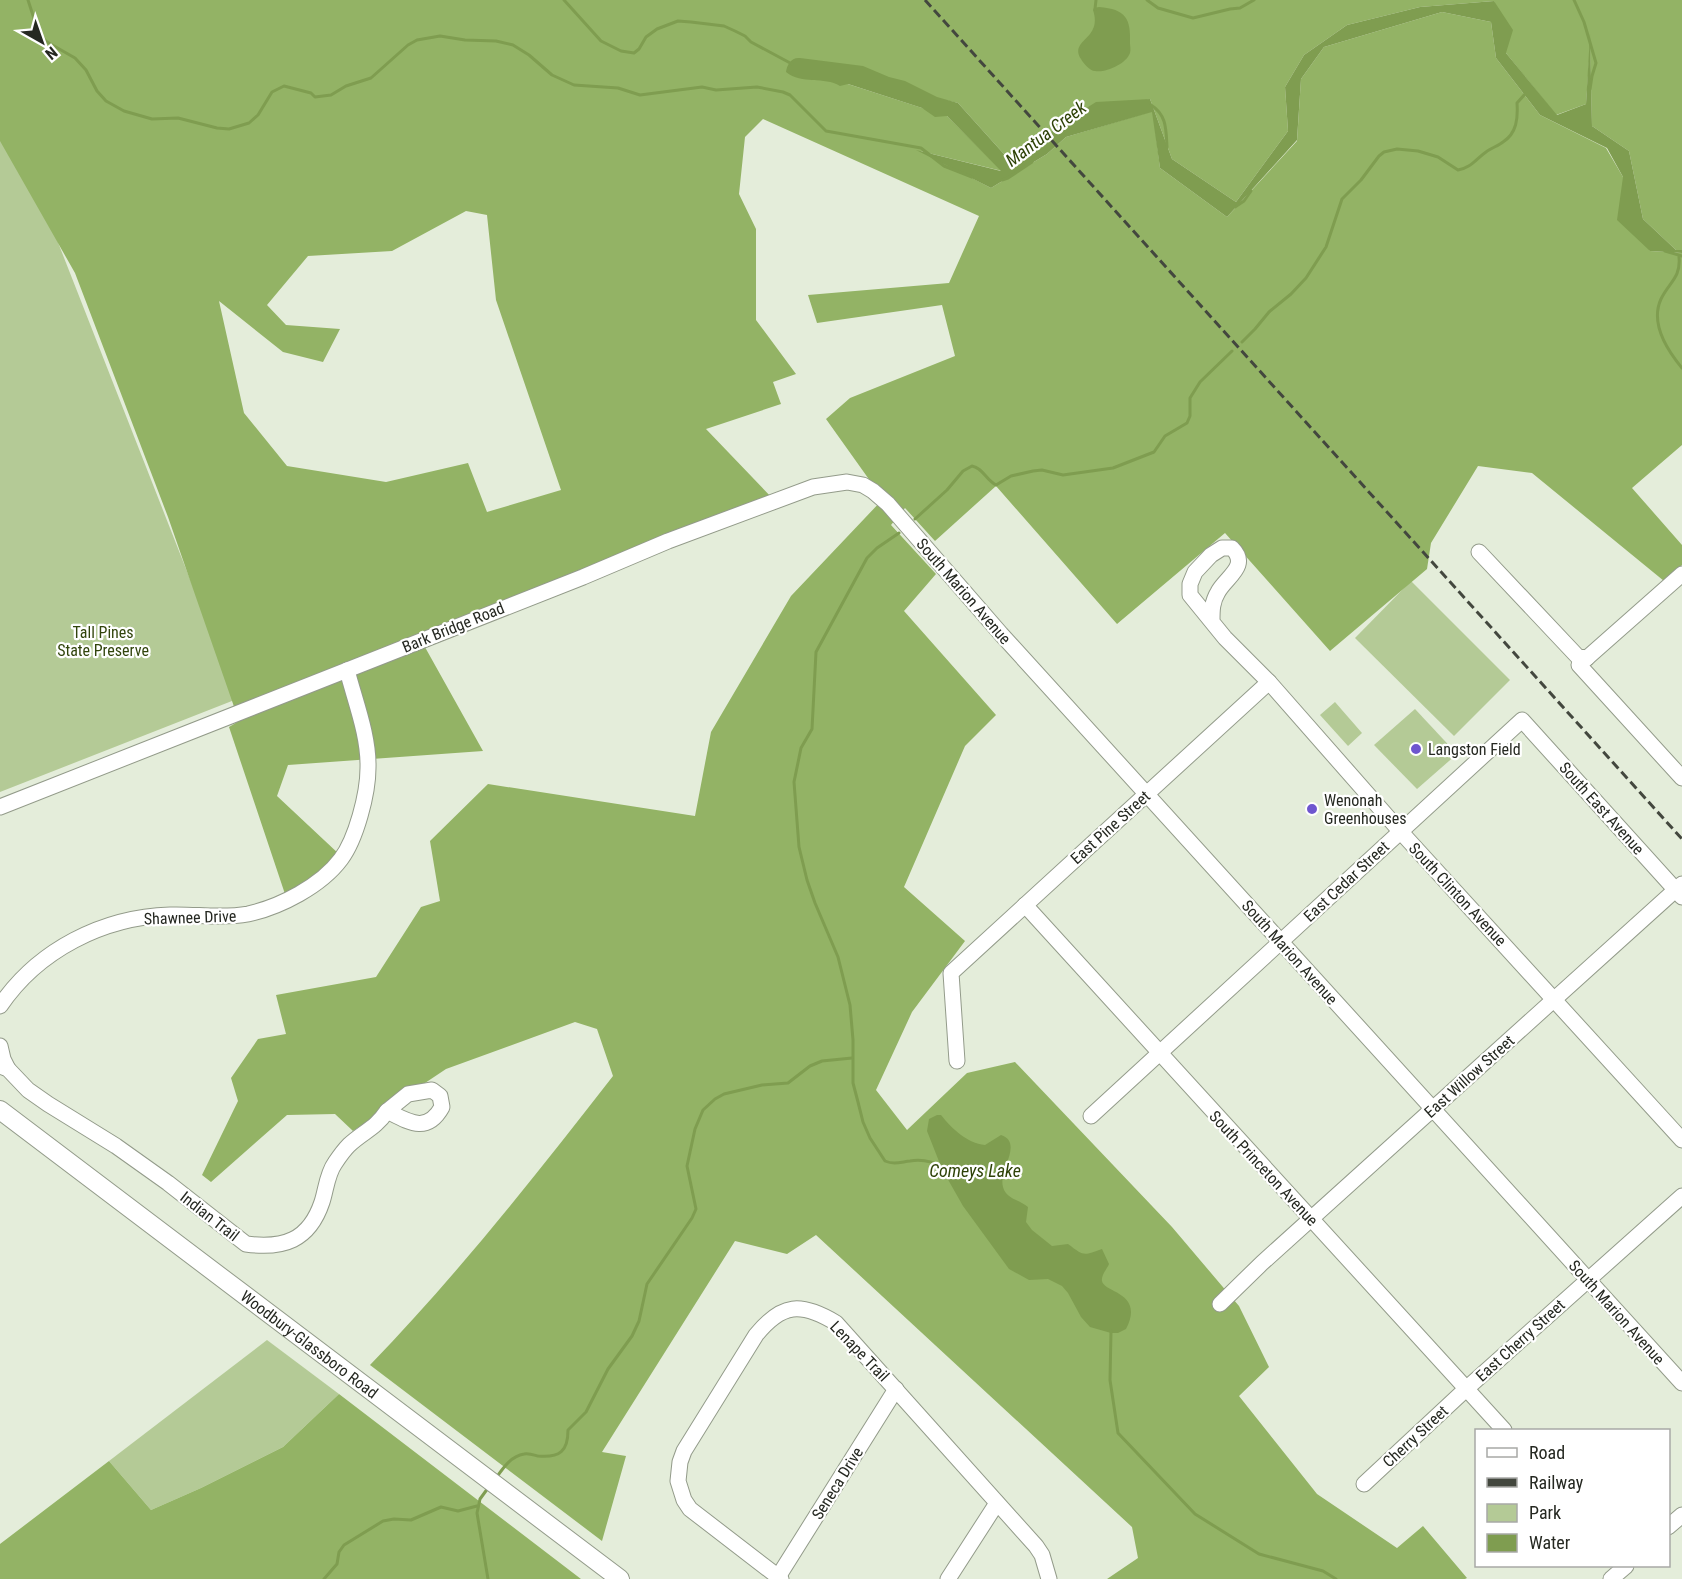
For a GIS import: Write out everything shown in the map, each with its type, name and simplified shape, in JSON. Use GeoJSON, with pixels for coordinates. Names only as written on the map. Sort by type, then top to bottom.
{"type":"FeatureCollection","features":[{"type":"Feature","properties":{"kind":"main road","name":"Woodbury-Glassboro Road"},"geometry":{"type":"LineString","coordinates":[[0,1110],[620,1579]]}},
{"type":"Feature","properties":{"kind":"street","name":"Bark Bridge Road"},"geometry":{"type":"LineString","coordinates":[[0,807],[668,541],[813,487],[847,482],[863,485],[873,491],[901,518]]}},
{"type":"Feature","properties":{"kind":"street","name":"South Marion Avenue"},"geometry":{"type":"LineString","coordinates":[[901,518],[1001,634],[1682,1383]]}},
{"type":"Feature","properties":{"kind":"street"},"geometry":{"type":"LineString","coordinates":[[1479,552],[1578,657],[1587,658]]}},
{"type":"Feature","properties":{"kind":"street"},"geometry":{"type":"LineString","coordinates":[[1682,574],[1579,665],[1682,777]]}},
{"type":"Feature","properties":{"kind":"street","name":"South Clinton Avenue"},"geometry":{"type":"LineString","coordinates":[[1212,621],[1682,1140]]}},
{"type":"Feature","properties":{"kind":"street","name":"Shawnee Drive"},"geometry":{"type":"LineString","coordinates":[[0,1006],[31,969],[70,942],[99,928],[148,916],[247,914],[291,898],[311,886],[334,866],[341,859],[358,820],[364,800],[368,768],[366,742],[347,670]]}},
{"type":"Feature","properties":{"kind":"street","name":"East Pine Street"},"geometry":{"type":"LineString","coordinates":[[957,1061],[951,973],[1269,682]]}},
{"type":"Feature","properties":{"kind":"street","name":"East Cedar Street"},"geometry":{"type":"LineString","coordinates":[[1091,1116],[1521,720]]}},
{"type":"Feature","properties":{"kind":"street","name":"South East Avenue"},"geometry":{"type":"LineString","coordinates":[[1521,720],[1680,890]]}},
{"type":"Feature","properties":{"kind":"street","name":"East Willow Street"},"geometry":{"type":"LineString","coordinates":[[1220,1304],[1554,999],[1680,890]]}},
{"type":"Feature","properties":{"kind":"street","name":"South Princeton Avenue"},"geometry":{"type":"LineString","coordinates":[[1025,905],[1502,1429]]}},
{"type":"Feature","properties":{"kind":"street"},"geometry":{"type":"LineString","coordinates":[[0,1046],[4,1068]]}},
{"type":"Feature","properties":{"kind":"street","name":"Indian Trail"},"geometry":{"type":"LineString","coordinates":[[4,1068],[28,1090],[151,1171],[246,1244],[262,1246],[287,1243],[302,1235],[314,1221],[333,1166],[348,1146],[378,1124],[387,1112]]}},
{"type":"Feature","properties":{"kind":"street","name":"East Cherry Street"},"geometry":{"type":"LineString","coordinates":[[1466,1389],[1682,1196]]}},
{"type":"Feature","properties":{"kind":"street","name":"Lenape Trail"},"geometry":{"type":"LineString","coordinates":[[780,1578],[699,1517],[684,1500],[678,1481],[680,1462],[696,1432],[756,1335],[769,1320],[782,1312],[798,1309],[816,1311],[836,1323],[1036,1546],[1042,1555],[1049,1579]]}},
{"type":"Feature","properties":{"kind":"street","name":"Seneca Drive"},"geometry":{"type":"LineString","coordinates":[[780,1578],[896,1389]]}},
{"type":"Feature","properties":{"kind":"street","name":"Cherry Street"},"geometry":{"type":"LineString","coordinates":[[1364,1484],[1466,1389]]}},
{"type":"Feature","properties":{"kind":"street"},"geometry":{"type":"LineString","coordinates":[[948,1579],[997,1503]]}},
{"type":"Feature","properties":{"kind":"street"},"geometry":{"type":"LineString","coordinates":[[1670,1525],[1682,1515]]}},
{"type":"Feature","properties":{"kind":"street"},"geometry":{"type":"LineString","coordinates":[[1611,1579],[1625,1567]]}},
{"type":"Feature","properties":{"kind":"green space","name":"Tall Pines State Preserve"},"geometry":{"type":"Polygon","coordinates":[[[0,0],[30,171],[237,699],[0,792],[0,0]]]}},
{"type":"Feature","properties":{"kind":"green space"},"geometry":{"type":"Polygon","coordinates":[[[1411,581],[1510,680],[1454,736],[1355,638],[1411,581]]]}},
{"type":"Feature","properties":{"kind":"green space"},"geometry":{"type":"Polygon","coordinates":[[[1335,702],[1362,733],[1348,746],[1320,715],[1335,702]]]}},
{"type":"Feature","properties":{"kind":"green space","name":"Langston Field"},"geometry":{"type":"Polygon","coordinates":[[[1415,709],[1457,754],[1417,789],[1374,745],[1415,709]]]}},
{"type":"Feature","properties":{"kind":"green space"},"geometry":{"type":"Polygon","coordinates":[[[267,1340],[339,1394],[283,1447],[151,1510],[109,1461],[267,1340]]]}},
{"type":"Feature","properties":{"kind":"shaded area"},"geometry":{"type":"Polygon","coordinates":[[[0,0],[1682,0],[1682,250],[1676,250],[1643,219],[1629,151],[1592,126],[1590,47],[1586,104],[1556,115],[1506,53],[1494,1],[1420,7],[1347,25],[1304,55],[1285,87],[1288,131],[1236,202],[1172,159],[1150,99],[1058,126],[1012,163],[958,103],[789,65],[947,116],[1002,171],[920,151],[991,188],[1047,154],[1066,137],[1153,111],[1160,168],[1227,217],[1297,141],[1301,79],[1324,47],[1442,12],[1491,22],[1496,58],[1540,115],[1606,148],[1623,177],[1650,251],[1682,253],[1682,445],[1632,488],[1682,545],[1682,565],[1664,581],[1532,473],[1478,466],[1431,543],[1427,569],[1330,651],[1225,533],[1117,624],[996,486],[935,541],[905,508],[891,525],[936,574],[904,611],[996,715],[965,746],[904,887],[965,941],[912,1012],[876,1090],[907,1130],[967,1073],[1015,1062],[1172,1227],[1239,1306],[1269,1367],[1239,1396],[1317,1494],[1397,1548],[1423,1526],[1467,1578],[1107,1579],[1138,1558],[1132,1527],[816,1235],[787,1254],[735,1241],[602,1452],[626,1456],[602,1541],[370,1365],[465,1260],[613,1076],[597,1029],[575,1022],[446,1069],[353,1131],[335,1114],[287,1115],[211,1182],[202,1175],[238,1101],[231,1078],[258,1039],[286,1034],[276,995],[376,977],[421,907],[440,901],[430,841],[488,784],[695,816],[711,732],[791,596],[883,499],[826,419],[850,398],[955,356],[942,305],[817,323],[808,295],[949,283],[979,216],[763,119],[745,137],[739,194],[756,229],[756,320],[796,374],[773,382],[781,404],[706,429],[773,499],[421,640],[483,751],[288,765],[277,796],[340,855],[287,900],[229,727],[239,721],[168,517],[75,273],[0,141],[0,0]],[[466,211],[392,251],[308,256],[267,305],[286,325],[340,329],[323,362],[283,352],[219,301],[244,413],[287,466],[386,482],[468,463],[487,512],[561,490],[496,300],[487,215],[466,211]]]}},
{"type":"Feature","properties":{"kind":"shaded area"},"geometry":{"type":"Polygon","coordinates":[[[339,1394],[581,1579],[0,1579],[0,1544],[109,1461],[151,1510],[283,1447],[339,1394]]]}},
{"type":"Feature","properties":{"kind":"water"},"geometry":{"type":"Polygon","coordinates":[[[1494,1],[1513,30],[1506,53],[1557,115],[1586,104],[1590,34],[1592,126],[1629,151],[1643,219],[1676,250],[1682,250],[1682,253],[1650,251],[1617,220],[1623,177],[1607,148],[1540,115],[1496,58],[1491,22],[1442,12],[1324,47],[1301,79],[1297,140],[1227,217],[1160,168],[1152,112],[1066,137],[1047,154],[991,188],[916,150],[1001,171],[947,116],[935,117],[922,108],[848,84],[840,86],[827,81],[806,80],[786,72],[790,62],[800,58],[863,66],[905,81],[937,97],[958,103],[1012,163],[1058,126],[1096,102],[1150,99],[1172,159],[1236,202],[1288,131],[1285,87],[1304,55],[1347,25],[1420,7],[1494,1]]]}},
{"type":"Feature","properties":{"kind":"water"},"geometry":{"type":"Polygon","coordinates":[[[1099,7],[1115,10],[1125,17],[1129,28],[1130,53],[1124,61],[1110,69],[1093,71],[1082,61],[1078,52],[1079,47],[1094,28],[1093,10],[1099,7]]]}},
{"type":"Feature","properties":{"kind":"water","name":"Comeys Lake"},"geometry":{"type":"Polygon","coordinates":[[[941,1115],[960,1134],[978,1144],[985,1145],[1001,1135],[1007,1139],[1010,1150],[1002,1180],[1005,1191],[1010,1197],[1028,1207],[1026,1222],[1032,1230],[1052,1246],[1068,1244],[1084,1254],[1102,1249],[1109,1264],[1102,1281],[1104,1285],[1122,1296],[1131,1308],[1131,1317],[1126,1329],[1118,1333],[1111,1333],[1090,1327],[1062,1286],[1048,1279],[1029,1280],[1009,1269],[963,1206],[942,1169],[927,1131],[929,1119],[941,1115]]]}},
{"type":"Feature","properties":{"kind":"waterway","name":"Mantua Creek"},"geometry":{"type":"LineString","coordinates":[[28,0],[39,34],[47,42],[75,58],[86,70],[97,91],[106,101],[124,111],[152,119],[178,118],[229,129],[249,123],[258,115],[272,92],[284,86],[311,93],[315,97],[331,95],[346,86],[371,78],[408,45],[417,40],[440,36],[496,41],[513,45],[529,55],[552,75],[574,85],[618,88],[640,95],[702,87],[716,90],[757,87],[783,92],[790,95],[826,131],[921,148],[944,166],[972,177]]}},
{"type":"Feature","properties":{"kind":"waterway"},"geometry":{"type":"LineString","coordinates":[[564,0],[601,41],[621,51],[634,53],[646,37],[657,29],[678,21],[724,26],[792,64]]}},
{"type":"Feature","properties":{"kind":"waterway"},"geometry":{"type":"LineString","coordinates":[[1095,9],[1096,0]]}},
{"type":"Feature","properties":{"kind":"waterway"},"geometry":{"type":"LineString","coordinates":[[1147,0],[1158,8],[1193,18],[1240,8],[1254,0]]}},
{"type":"Feature","properties":{"kind":"waterway"},"geometry":{"type":"LineString","coordinates":[[1574,0],[1584,22],[1596,63],[1590,89]]}},
{"type":"Feature","properties":{"kind":"waterway"},"geometry":{"type":"LineString","coordinates":[[1242,342],[1269,312],[1306,278],[1326,247],[1342,199],[1361,180],[1379,156],[1384,152],[1397,149],[1418,151],[1438,157],[1458,170],[1466,167],[1508,138],[1517,120],[1517,103],[1525,94]]}},
{"type":"Feature","properties":{"kind":"waterway","name":"Mantua Creek"},"geometry":{"type":"LineString","coordinates":[[1151,105],[1163,118],[1167,147]]}},
{"type":"Feature","properties":{"kind":"waterway","name":"Mantua Creek"},"geometry":{"type":"LineString","coordinates":[[1002,180],[1032,162]]}},
{"type":"Feature","properties":{"kind":"waterway","name":"Mantua Creek"},"geometry":{"type":"LineString","coordinates":[[1235,207],[1244,201],[1251,191]]}},
{"type":"Feature","properties":{"kind":"waterway","name":"Mantua Creek"},"geometry":{"type":"LineString","coordinates":[[1665,251],[1682,256]]}},
{"type":"Feature","properties":{"kind":"waterway"},"geometry":{"type":"LineString","coordinates":[[1679,257],[1678,270],[1661,299],[1658,317],[1666,345],[1682,368]]}},
{"type":"Feature","properties":{"kind":"waterway"},"geometry":{"type":"LineString","coordinates":[[915,519],[947,490],[963,471],[972,466],[979,469],[996,485],[1011,476],[1033,471],[1042,470],[1063,475],[1113,468],[1154,452],[1165,436],[1187,423],[1190,416],[1190,398],[1200,382],[1232,351]]}},
{"type":"Feature","properties":{"kind":"waterway"},"geometry":{"type":"LineString","coordinates":[[899,533],[867,558],[816,652],[812,729],[801,748],[794,782],[799,847],[807,880],[838,957],[850,1005],[853,1083],[863,1122],[885,1161],[894,1163],[923,1161],[944,1168]]}},
{"type":"Feature","properties":{"kind":"waterway"},"geometry":{"type":"LineString","coordinates":[[496,1478],[508,1463],[519,1455],[552,1456],[561,1452],[568,1437],[568,1430],[586,1412],[608,1369],[632,1336],[639,1321],[647,1284],[696,1209],[687,1166],[695,1129],[703,1110],[724,1094],[762,1085],[788,1083],[810,1066],[822,1061],[852,1058]]}},
{"type":"Feature","properties":{"kind":"waterway"},"geometry":{"type":"LineString","coordinates":[[1111,1331],[1110,1380],[1118,1433],[1195,1514],[1259,1554],[1323,1571],[1336,1579]]}},
{"type":"Feature","properties":{"kind":"waterway"},"geometry":{"type":"LineString","coordinates":[[488,1488],[480,1499],[477,1513],[488,1579]]}},
{"type":"Feature","properties":{"kind":"waterway"},"geometry":{"type":"LineString","coordinates":[[324,1579],[337,1564],[339,1552],[344,1545],[383,1521],[411,1520],[441,1507],[458,1511],[477,1506]]}},
{"type":"Feature","properties":{"kind":"railway"},"geometry":{"type":"LineString","coordinates":[[925,0],[1682,839]]}},
{"type":"Feature","properties":{"kind":"place","name":"Langston Field"},"geometry":{"type":"Point","coordinates":[1416,749]}},
{"type":"Feature","properties":{"kind":"place","name":"Wenonah Greenhouses"},"geometry":{"type":"Point","coordinates":[1312,809]}}]}
